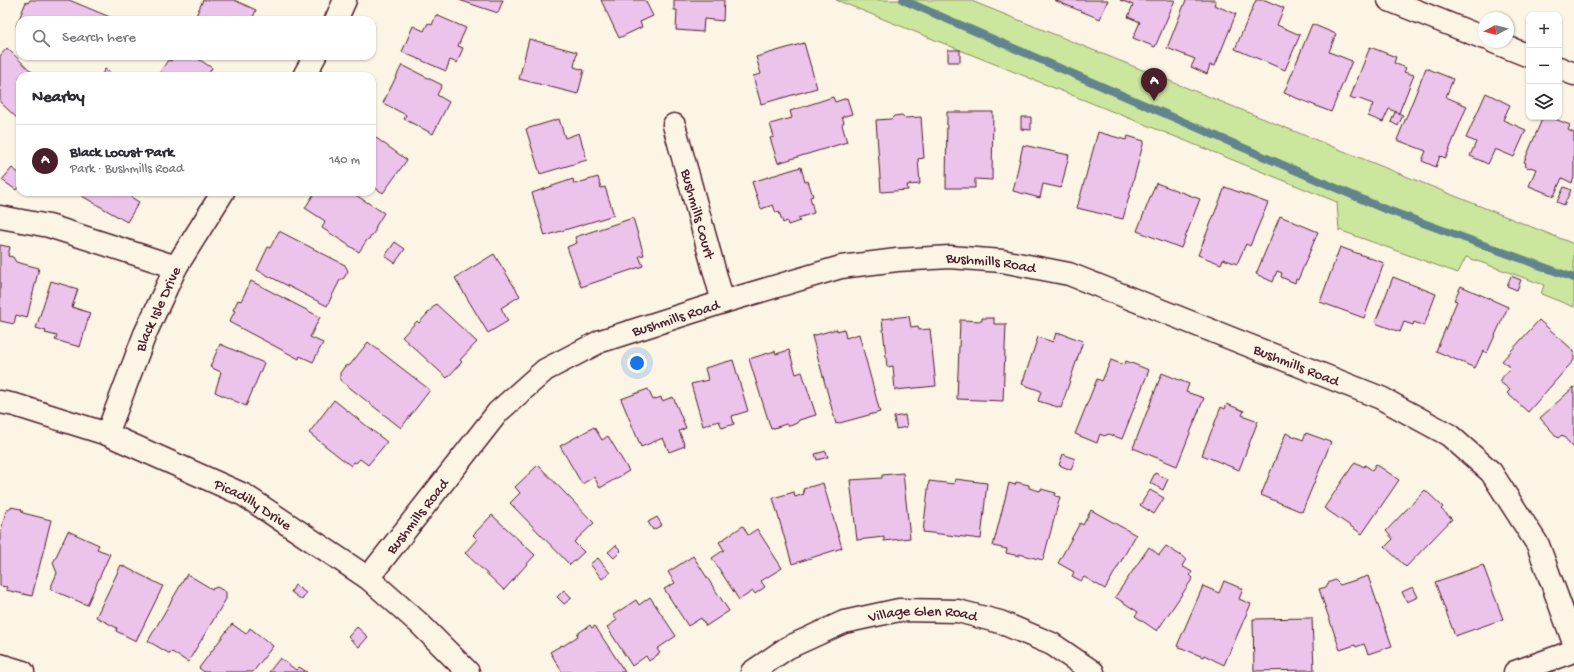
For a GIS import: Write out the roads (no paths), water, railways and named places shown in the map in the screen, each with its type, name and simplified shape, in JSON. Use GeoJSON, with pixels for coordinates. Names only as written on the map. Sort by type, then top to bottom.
{"type":"FeatureCollection","features":[{"type":"Feature","properties":{"kind":"street"},"geometry":{"type":"LineString","coordinates":[[338,16],[345,0]]}},
{"type":"Feature","properties":{"kind":"street"},"geometry":{"type":"LineString","coordinates":[[1399,2],[1478,35]]}},
{"type":"Feature","properties":{"kind":"street"},"geometry":{"type":"LineString","coordinates":[[1509,48],[1526,55]]}},
{"type":"Feature","properties":{"kind":"street"},"geometry":{"type":"LineString","coordinates":[[306,72],[313,60]]}},
{"type":"Feature","properties":{"kind":"street"},"geometry":{"type":"LineString","coordinates":[[1562,69],[1574,74]]}},
{"type":"Feature","properties":{"kind":"street","name":"Bushmills Court"},"geometry":{"type":"LineString","coordinates":[[674,125],[723,302]]}},
{"type":"Feature","properties":{"kind":"street","name":"Black Isle Drive"},"geometry":{"type":"LineString","coordinates":[[107,434],[145,334],[176,267],[220,196]]}},
{"type":"Feature","properties":{"kind":"street"},"geometry":{"type":"LineString","coordinates":[[0,217],[49,226],[176,267]]}},
{"type":"Feature","properties":{"kind":"street","name":"Bushmills Road"},"geometry":{"type":"LineString","coordinates":[[368,578],[498,412],[546,370],[601,341],[723,302],[841,267],[897,260],[950,257],[1002,261],[1068,274],[1381,398],[1450,435],[1491,472],[1538,545],[1574,643]]}},
{"type":"Feature","properties":{"kind":"street","name":"Picadilly Drive"},"geometry":{"type":"LineString","coordinates":[[0,402],[15,405],[107,434],[244,495],[368,578],[420,624],[468,672]]}},
{"type":"Feature","properties":{"kind":"street","name":"Village Glen Road"},"geometry":{"type":"LineString","coordinates":[[752,672],[787,648],[844,622],[899,610],[958,611],[1000,622],[1052,644],[1093,672]]}},
{"type":"Feature","properties":{"kind":"street"},"geometry":{"type":"LineString","coordinates":[[1515,672],[1574,651]]}},
{"type":"Feature","properties":{"kind":"street"},"geometry":{"type":"LineString","coordinates":[[0,665],[23,672]]}},
{"type":"Feature","properties":{"kind":"waterway"},"geometry":{"type":"LineString","coordinates":[[903,0],[1382,208],[1574,278]]}},
{"type":"Feature","properties":{"kind":"place","name":"Black Locust Park"},"geometry":{"type":"Point","coordinates":[1154,101]}}]}
